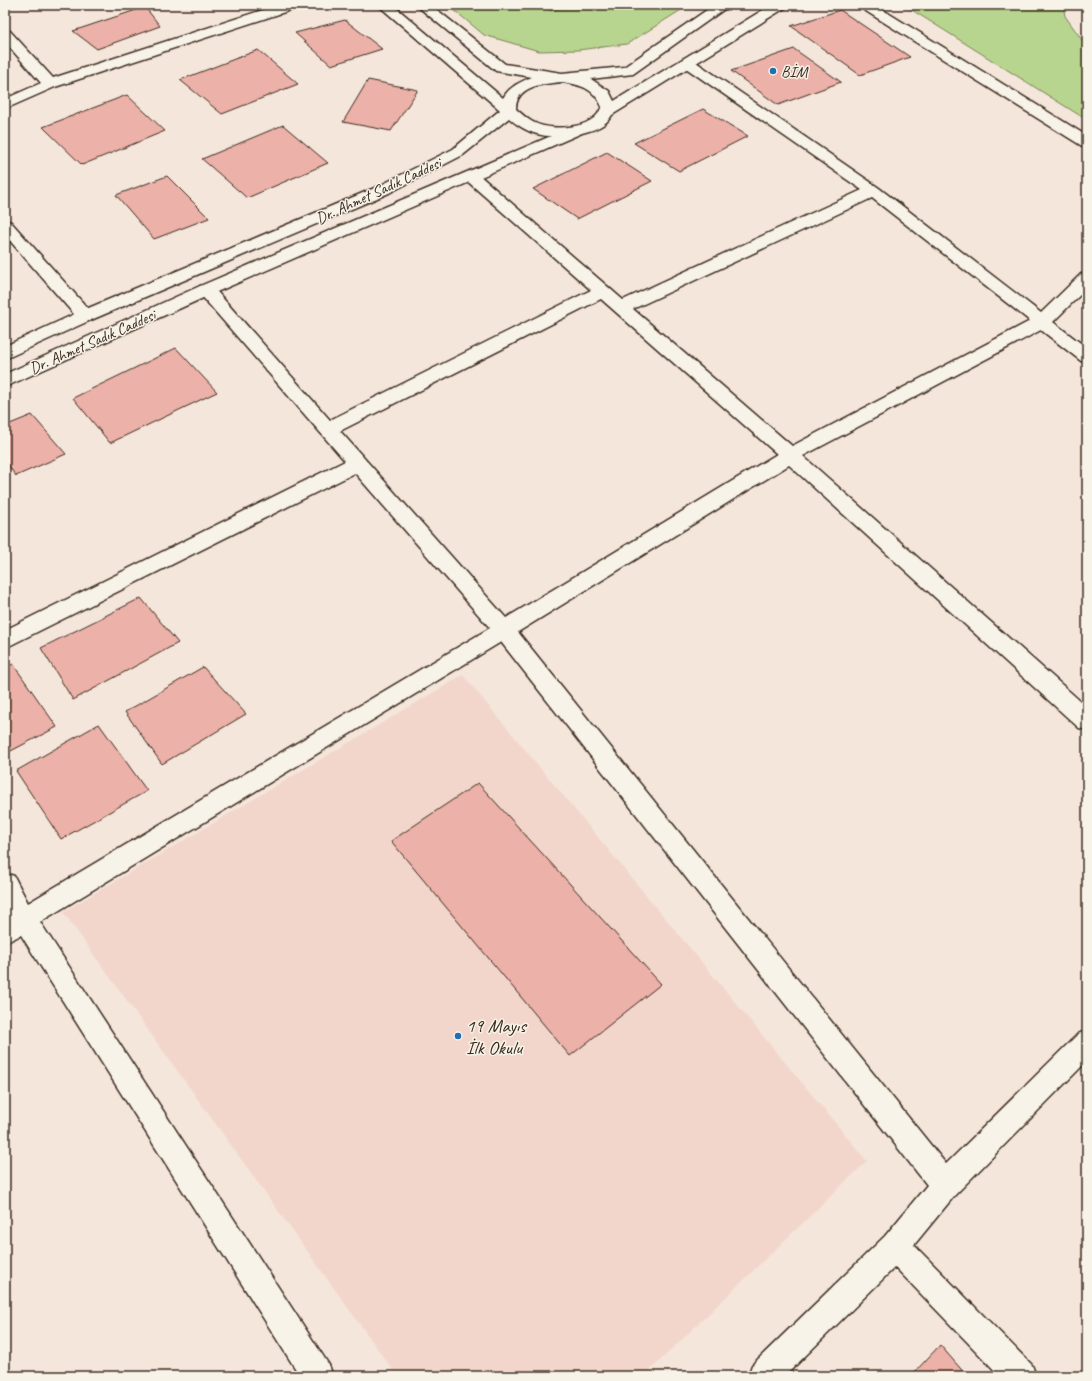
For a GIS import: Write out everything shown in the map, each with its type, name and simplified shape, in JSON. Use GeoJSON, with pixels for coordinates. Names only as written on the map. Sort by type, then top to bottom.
{"type":"FeatureCollection","features":[{"type":"Feature","properties":{"kind":"street"},"geometry":{"type":"LineString","coordinates":[[5,105],[50,84],[292,5]]}},
{"type":"Feature","properties":{"kind":"street"},"geometry":{"type":"LineString","coordinates":[[385,5],[509,110],[515,119],[542,131],[576,131]]}},
{"type":"Feature","properties":{"kind":"street"},"geometry":{"type":"LineString","coordinates":[[423,5],[501,68],[584,81],[606,94],[610,102],[609,111]]}},
{"type":"Feature","properties":{"kind":"street"},"geometry":{"type":"LineString","coordinates":[[509,110],[509,100],[514,92],[524,85],[546,79],[569,78],[628,71],[693,24],[723,5]]}},
{"type":"Feature","properties":{"kind":"street","name":"Dr. Ahmet Sadık Caddesi"},"geometry":{"type":"LineString","coordinates":[[5,380],[206,290],[576,131],[591,126],[602,120],[609,111],[780,5]]}},
{"type":"Feature","properties":{"kind":"street"},"geometry":{"type":"LineString","coordinates":[[866,5],[1087,143]]}},
{"type":"Feature","properties":{"kind":"street"},"geometry":{"type":"LineString","coordinates":[[5,34],[50,84]]}},
{"type":"Feature","properties":{"kind":"street"},"geometry":{"type":"LineString","coordinates":[[688,63],[873,191],[1087,357]]}},
{"type":"Feature","properties":{"kind":"street","name":"Dr. Ahmet Sadık Caddesi"},"geometry":{"type":"LineString","coordinates":[[5,353],[85,316],[383,190],[458,152],[509,110]]}},
{"type":"Feature","properties":{"kind":"street"},"geometry":{"type":"LineString","coordinates":[[472,176],[620,308],[790,456],[1087,721]]}},
{"type":"Feature","properties":{"kind":"street"},"geometry":{"type":"LineString","coordinates":[[620,308],[873,191]]}},
{"type":"Feature","properties":{"kind":"street"},"geometry":{"type":"LineString","coordinates":[[5,225],[85,316]]}},
{"type":"Feature","properties":{"kind":"street"},"geometry":{"type":"LineString","coordinates":[[14,925],[790,456],[1042,322],[1087,278]]}},
{"type":"Feature","properties":{"kind":"street"},"geometry":{"type":"LineString","coordinates":[[206,290],[504,630],[945,1184]]}},
{"type":"Feature","properties":{"kind":"street"},"geometry":{"type":"LineString","coordinates":[[328,429],[602,292]]}},
{"type":"Feature","properties":{"kind":"street"},"geometry":{"type":"LineString","coordinates":[[5,640],[358,463]]}},
{"type":"Feature","properties":{"kind":"street"},"geometry":{"type":"LineString","coordinates":[[5,884],[14,925],[318,1376]]}},
{"type":"Feature","properties":{"kind":"street"},"geometry":{"type":"LineString","coordinates":[[763,1376],[895,1246],[945,1184],[1087,1043]]}},
{"type":"Feature","properties":{"kind":"street"},"geometry":{"type":"LineString","coordinates":[[895,1246],[1021,1376]]}},
{"type":"Feature","properties":{"kind":"shaded area","name":"19 Mayıs İlk Okulu"},"geometry":{"type":"Polygon","coordinates":[[[463,675],[867,1161],[644,1376],[397,1376],[63,912],[463,675]]]}},
{"type":"Feature","properties":{"kind":"green space"},"geometry":{"type":"Polygon","coordinates":[[[448,5],[542,5],[551,11],[570,5],[689,5],[627,44],[578,50],[539,51],[484,35],[448,5]]]}},
{"type":"Feature","properties":{"kind":"green space"},"geometry":{"type":"Polygon","coordinates":[[[904,5],[1063,5],[1065,16],[1087,47],[1087,120],[904,5]]]}},
{"type":"Feature","properties":{"kind":"building"},"geometry":{"type":"Polygon","coordinates":[[[145,7],[160,26],[97,49],[73,31],[145,7]]]}},
{"type":"Feature","properties":{"kind":"building"},"geometry":{"type":"Polygon","coordinates":[[[840,10],[910,57],[860,75],[791,26],[840,10]]]}},
{"type":"Feature","properties":{"kind":"building"},"geometry":{"type":"Polygon","coordinates":[[[345,20],[382,49],[331,65],[295,33],[345,20]]]}},
{"type":"Feature","properties":{"kind":"building"},"geometry":{"type":"Polygon","coordinates":[[[794,49],[841,82],[778,105],[731,71],[794,49]]]}},
{"type":"Feature","properties":{"kind":"building"},"geometry":{"type":"Polygon","coordinates":[[[258,50],[298,84],[222,114],[180,80],[258,50]]]}},
{"type":"Feature","properties":{"kind":"building"},"geometry":{"type":"Polygon","coordinates":[[[368,80],[418,90],[391,131],[343,122],[368,80]]]}},
{"type":"Feature","properties":{"kind":"building"},"geometry":{"type":"Polygon","coordinates":[[[127,95],[165,131],[82,165],[43,127],[127,95]]]}},
{"type":"Feature","properties":{"kind":"building"},"geometry":{"type":"Polygon","coordinates":[[[703,109],[748,136],[679,171],[634,143],[703,109]]]}},
{"type":"Feature","properties":{"kind":"building"},"geometry":{"type":"Polygon","coordinates":[[[283,125],[328,163],[247,198],[202,159],[283,125]]]}},
{"type":"Feature","properties":{"kind":"building"},"geometry":{"type":"Polygon","coordinates":[[[607,152],[652,181],[577,219],[533,189],[607,152]]]}},
{"type":"Feature","properties":{"kind":"building"},"geometry":{"type":"Polygon","coordinates":[[[167,176],[209,218],[154,239],[116,195],[167,176]]]}},
{"type":"Feature","properties":{"kind":"building"},"geometry":{"type":"Polygon","coordinates":[[[176,348],[217,392],[110,443],[73,398],[176,348]]]}},
{"type":"Feature","properties":{"kind":"building"},"geometry":{"type":"Polygon","coordinates":[[[32,415],[66,454],[16,476],[5,461],[5,426],[32,415]]]}},
{"type":"Feature","properties":{"kind":"building"},"geometry":{"type":"Polygon","coordinates":[[[141,598],[178,643],[73,700],[41,648],[141,598]]]}},
{"type":"Feature","properties":{"kind":"building"},"geometry":{"type":"Polygon","coordinates":[[[13,664],[57,727],[5,754],[5,668],[13,664]]]}},
{"type":"Feature","properties":{"kind":"building"},"geometry":{"type":"Polygon","coordinates":[[[203,667],[246,714],[162,764],[125,712],[203,667]]]}},
{"type":"Feature","properties":{"kind":"building"},"geometry":{"type":"Polygon","coordinates":[[[99,724],[147,791],[61,839],[16,771],[99,724]]]}},
{"type":"Feature","properties":{"kind":"building"},"geometry":{"type":"Polygon","coordinates":[[[478,783],[661,984],[570,1056],[391,841],[478,783]]]}},
{"type":"Feature","properties":{"kind":"building"},"geometry":{"type":"Polygon","coordinates":[[[940,1345],[967,1376],[911,1376],[940,1345]]]}},
{"type":"Feature","properties":{"kind":"place","name":"BİM"},"geometry":{"type":"Point","coordinates":[773,71]}},
{"type":"Feature","properties":{"kind":"place","name":"19 Mayıs İlk Okulu"},"geometry":{"type":"Point","coordinates":[458,1036]}}]}
